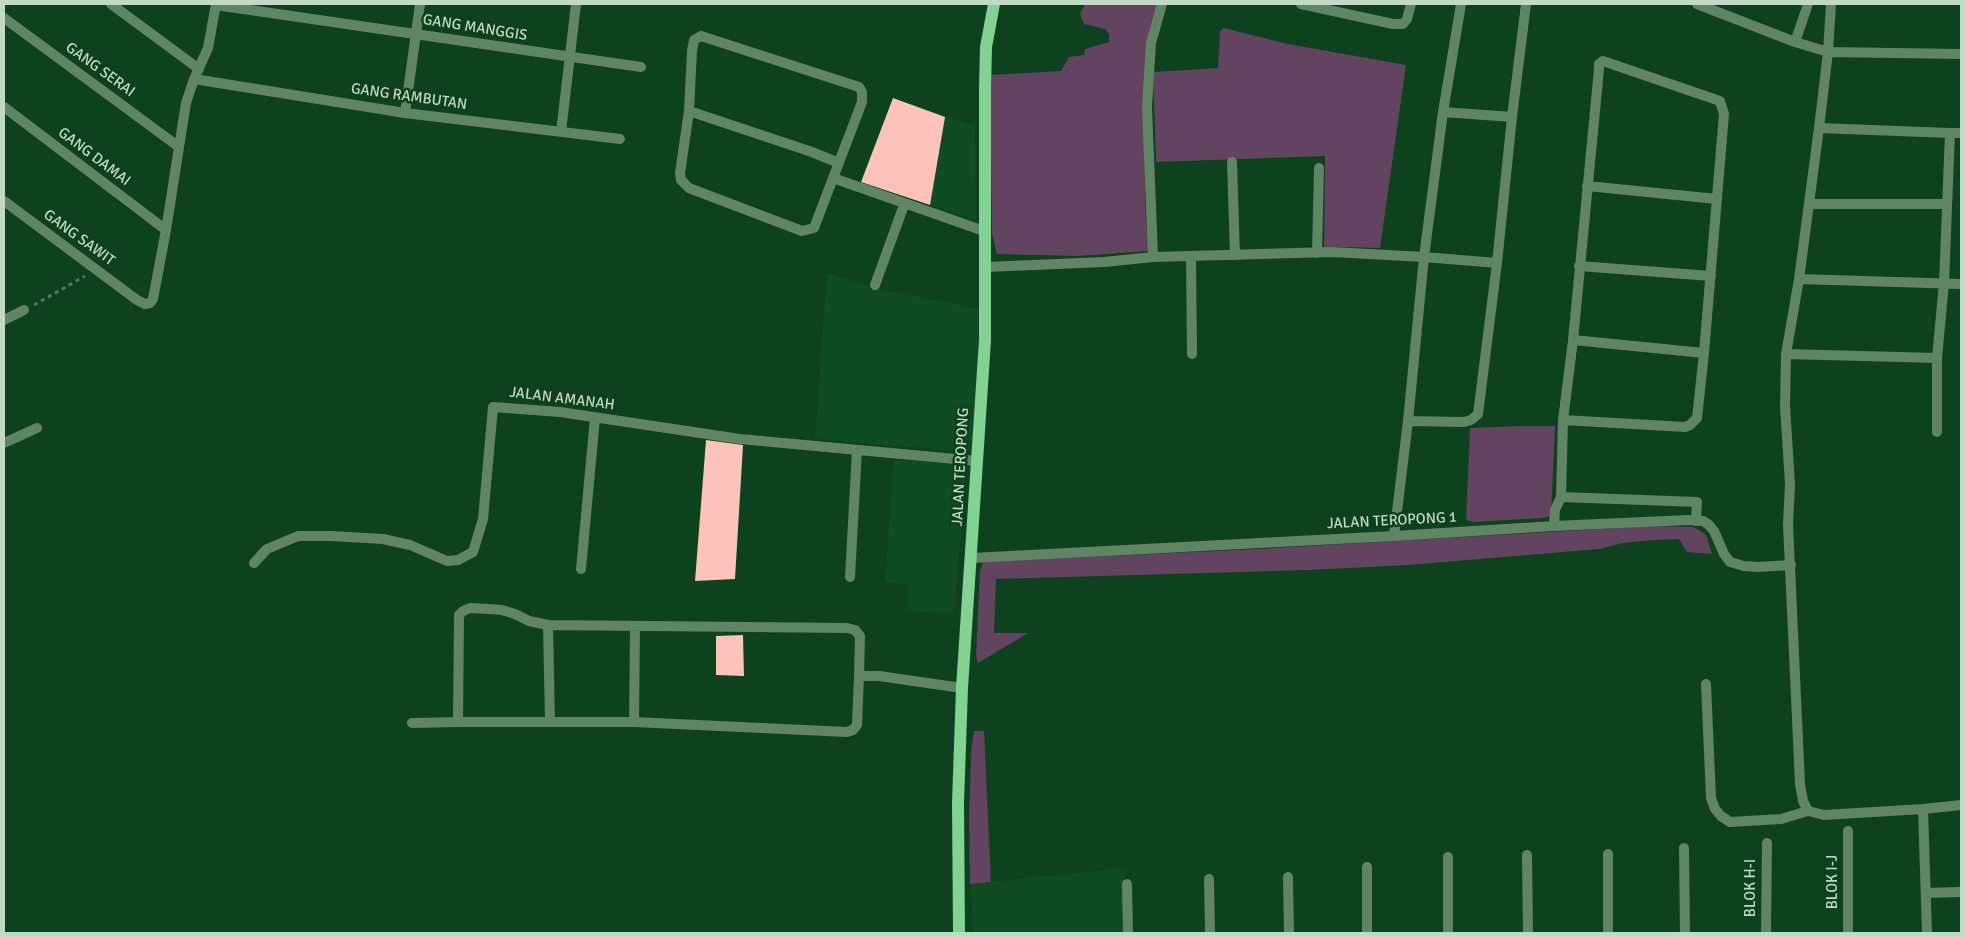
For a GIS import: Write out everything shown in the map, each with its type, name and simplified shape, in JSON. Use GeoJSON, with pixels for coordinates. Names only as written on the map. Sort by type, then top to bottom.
{"type":"FeatureCollection","features":[{"type":"Feature","properties":{"kind":"main road","name":"JALAN TEROPONG"},"geometry":{"type":"LineString","coordinates":[[959,933],[958,803],[962,688],[985,340],[986,47],[994,4]]}},
{"type":"Feature","properties":{"kind":"street"},"geometry":{"type":"LineString","coordinates":[[111,4],[196,74]]}},
{"type":"Feature","properties":{"kind":"street"},"geometry":{"type":"LineString","coordinates":[[166,230],[186,103],[208,48],[216,4]]}},
{"type":"Feature","properties":{"kind":"street","name":"GANG MANGGIS"},"geometry":{"type":"LineString","coordinates":[[216,4],[641,66]]}},
{"type":"Feature","properties":{"kind":"street"},"geometry":{"type":"LineString","coordinates":[[405,113],[420,4]]}},
{"type":"Feature","properties":{"kind":"street"},"geometry":{"type":"LineString","coordinates":[[561,132],[576,4]]}},
{"type":"Feature","properties":{"kind":"street"},"geometry":{"type":"LineString","coordinates":[[1153,258],[1147,107],[1152,43],[1162,4]]}},
{"type":"Feature","properties":{"kind":"street"},"geometry":{"type":"LineString","coordinates":[[1302,4],[1328,7],[1392,24],[1403,24],[1407,19],[1410,4]]}},
{"type":"Feature","properties":{"kind":"street"},"geometry":{"type":"LineString","coordinates":[[1394,536],[1408,421],[1424,256],[1443,112],[1461,4]]}},
{"type":"Feature","properties":{"kind":"street"},"geometry":{"type":"LineString","coordinates":[[1408,421],[1464,422],[1472,420],[1478,414],[1526,4]]}},
{"type":"Feature","properties":{"kind":"street"},"geometry":{"type":"LineString","coordinates":[[1697,4],[1795,42],[1828,52],[1961,54]]}},
{"type":"Feature","properties":{"kind":"street"},"geometry":{"type":"LineString","coordinates":[[1724,14],[1729,4]]}},
{"type":"Feature","properties":{"kind":"street"},"geometry":{"type":"LineString","coordinates":[[1795,42],[1808,4]]}},
{"type":"Feature","properties":{"kind":"street"},"geometry":{"type":"LineString","coordinates":[[1808,811],[1802,801],[1800,784],[1788,524],[1790,484],[1785,406],[1786,354],[1799,279],[1819,128],[1828,52],[1831,4]]}},
{"type":"Feature","properties":{"kind":"street","name":"GANG SERAI"},"geometry":{"type":"LineString","coordinates":[[4,18],[178,147]]}},
{"type":"Feature","properties":{"kind":"street"},"geometry":{"type":"LineString","coordinates":[[701,36],[858,86],[862,92],[862,102],[839,163],[814,228],[802,231],[689,188],[684,184],[680,173],[689,111],[694,40],[701,36]]}},
{"type":"Feature","properties":{"kind":"street"},"geometry":{"type":"LineString","coordinates":[[1554,526],[1555,510],[1561,497],[1563,420],[1573,340],[1599,64],[1603,61],[1720,101],[1724,114],[1697,418],[1685,427],[1563,420]]}},
{"type":"Feature","properties":{"kind":"street","name":"GANG RAMBUTAN"},"geometry":{"type":"LineString","coordinates":[[196,74],[405,113],[620,140]]}},
{"type":"Feature","properties":{"kind":"street","name":"GANG DAMAI"},"geometry":{"type":"LineString","coordinates":[[4,107],[166,230]]}},
{"type":"Feature","properties":{"kind":"street"},"geometry":{"type":"LineString","coordinates":[[689,111],[812,152],[839,163]]}},
{"type":"Feature","properties":{"kind":"street"},"geometry":{"type":"LineString","coordinates":[[1443,112],[1512,117]]}},
{"type":"Feature","properties":{"kind":"street"},"geometry":{"type":"LineString","coordinates":[[1819,128],[1961,133]]}},
{"type":"Feature","properties":{"kind":"street"},"geometry":{"type":"LineString","coordinates":[[1937,432],[1937,358],[1944,283],[1950,133]]}},
{"type":"Feature","properties":{"kind":"street"},"geometry":{"type":"LineString","coordinates":[[1232,162],[1235,255]]}},
{"type":"Feature","properties":{"kind":"street"},"geometry":{"type":"LineString","coordinates":[[1317,252],[1319,168]]}},
{"type":"Feature","properties":{"kind":"street"},"geometry":{"type":"LineString","coordinates":[[833,178],[904,205],[984,231]]}},
{"type":"Feature","properties":{"kind":"street"},"geometry":{"type":"LineString","coordinates":[[1587,186],[1717,199]]}},
{"type":"Feature","properties":{"kind":"street","name":"GANG SAWIT"},"geometry":{"type":"LineString","coordinates":[[4,201],[145,304],[150,303],[153,299],[166,230]]}},
{"type":"Feature","properties":{"kind":"street"},"geometry":{"type":"LineString","coordinates":[[1809,204],[1947,204]]}},
{"type":"Feature","properties":{"kind":"street"},"geometry":{"type":"LineString","coordinates":[[875,285],[904,205]]}},
{"type":"Feature","properties":{"kind":"street"},"geometry":{"type":"LineString","coordinates":[[986,267],[1317,252],[1424,256],[1497,263]]}},
{"type":"Feature","properties":{"kind":"street"},"geometry":{"type":"LineString","coordinates":[[1191,257],[1192,354]]}},
{"type":"Feature","properties":{"kind":"street"},"geometry":{"type":"LineString","coordinates":[[1580,266],[1711,276]]}},
{"type":"Feature","properties":{"kind":"street"},"geometry":{"type":"LineString","coordinates":[[1799,279],[1961,284]]}},
{"type":"Feature","properties":{"kind":"street"},"geometry":{"type":"LineString","coordinates":[[4,320],[24,310]]}},
{"type":"Feature","properties":{"kind":"street"},"geometry":{"type":"LineString","coordinates":[[1573,340],[1704,353]]}},
{"type":"Feature","properties":{"kind":"street"},"geometry":{"type":"LineString","coordinates":[[1786,354],[1937,358]]}},
{"type":"Feature","properties":{"kind":"street","name":"JALAN AMANAH"},"geometry":{"type":"LineString","coordinates":[[254,563],[267,549],[298,536],[383,539],[410,545],[447,561],[458,560],[473,552],[483,519],[493,406],[560,412],[740,439],[977,461]]}},
{"type":"Feature","properties":{"kind":"street"},"geometry":{"type":"LineString","coordinates":[[581,570],[595,418]]}},
{"type":"Feature","properties":{"kind":"street"},"geometry":{"type":"LineString","coordinates":[[4,443],[37,428]]}},
{"type":"Feature","properties":{"kind":"street"},"geometry":{"type":"LineString","coordinates":[[850,577],[857,450]]}},
{"type":"Feature","properties":{"kind":"street"},"geometry":{"type":"LineString","coordinates":[[1561,497],[1697,502],[1696,521],[1703,521],[1714,531],[1724,554],[1730,562],[1758,567],[1791,565]]}},
{"type":"Feature","properties":{"kind":"street","name":"JALAN TEROPONG 1"},"geometry":{"type":"LineString","coordinates":[[972,558],[1554,526],[1696,521]]}},
{"type":"Feature","properties":{"kind":"street"},"geometry":{"type":"LineString","coordinates":[[412,722],[458,722],[550,722],[634,722],[853,730],[857,725],[860,636],[855,630],[847,628],[548,625],[529,621],[502,610],[470,608],[462,611],[459,615],[458,722]]}},
{"type":"Feature","properties":{"kind":"street"},"geometry":{"type":"LineString","coordinates":[[548,625],[550,722]]}},
{"type":"Feature","properties":{"kind":"street"},"geometry":{"type":"LineString","coordinates":[[634,722],[635,627]]}},
{"type":"Feature","properties":{"kind":"street"},"geometry":{"type":"LineString","coordinates":[[859,676],[879,676],[962,688]]}},
{"type":"Feature","properties":{"kind":"street"},"geometry":{"type":"LineString","coordinates":[[1706,684],[1711,798],[1715,809],[1730,822],[1781,819],[1808,811],[1824,815],[1923,810],[1961,805]]}},
{"type":"Feature","properties":{"kind":"street"},"geometry":{"type":"LineString","coordinates":[[1923,810],[1926,933]]}},
{"type":"Feature","properties":{"kind":"street","name":"BLOK I-J"},"geometry":{"type":"LineString","coordinates":[[1848,831],[1848,933]]}},
{"type":"Feature","properties":{"kind":"street","name":"BLOK H-I"},"geometry":{"type":"LineString","coordinates":[[1766,933],[1767,843]]}},
{"type":"Feature","properties":{"kind":"street"},"geometry":{"type":"LineString","coordinates":[[1684,848],[1685,933]]}},
{"type":"Feature","properties":{"kind":"street"},"geometry":{"type":"LineString","coordinates":[[1608,854],[1608,933]]}},
{"type":"Feature","properties":{"kind":"street"},"geometry":{"type":"LineString","coordinates":[[1527,855],[1528,933]]}},
{"type":"Feature","properties":{"kind":"street"},"geometry":{"type":"LineString","coordinates":[[1448,857],[1448,933]]}},
{"type":"Feature","properties":{"kind":"street"},"geometry":{"type":"LineString","coordinates":[[1367,867],[1367,933]]}},
{"type":"Feature","properties":{"kind":"street"},"geometry":{"type":"LineString","coordinates":[[1288,877],[1289,933]]}},
{"type":"Feature","properties":{"kind":"street"},"geometry":{"type":"LineString","coordinates":[[1209,879],[1210,933]]}},
{"type":"Feature","properties":{"kind":"street"},"geometry":{"type":"LineString","coordinates":[[1127,884],[1128,933]]}},
{"type":"Feature","properties":{"kind":"street"},"geometry":{"type":"LineString","coordinates":[[1926,893],[1961,892]]}},
{"type":"Feature","properties":{"kind":"path"},"geometry":{"type":"LineString","coordinates":[[24,310],[96,269]]}},
{"type":"Feature","properties":{"kind":"shaded area"},"geometry":{"type":"Polygon","coordinates":[[[1085,4],[1159,4],[1144,111],[1145,201],[1148,251],[1078,256],[997,254],[992,234],[990,75],[1061,71],[1069,57],[1084,55],[1085,49],[1109,42],[1109,34],[1105,29],[1084,24],[1080,14],[1085,4]]]}},
{"type":"Feature","properties":{"kind":"shaded area"},"geometry":{"type":"Polygon","coordinates":[[[1224,28],[1288,44],[1406,65],[1380,248],[1324,248],[1325,156],[1156,162],[1153,72],[1218,68],[1220,31],[1224,28]]]}},
{"type":"Feature","properties":{"kind":"shaded area"},"geometry":{"type":"Polygon","coordinates":[[[893,98],[975,126],[976,220],[861,182],[893,98]]]}},
{"type":"Feature","properties":{"kind":"shaded area"},"geometry":{"type":"Polygon","coordinates":[[[827,273],[887,291],[978,309],[978,363],[971,452],[815,439],[827,273]]]}},
{"type":"Feature","properties":{"kind":"shaded area"},"geometry":{"type":"Polygon","coordinates":[[[1555,426],[1551,516],[1474,522],[1466,520],[1470,428],[1555,426]]]}},
{"type":"Feature","properties":{"kind":"shaded area"},"geometry":{"type":"Polygon","coordinates":[[[894,460],[967,464],[954,614],[907,611],[909,585],[885,582],[894,460]]]}},
{"type":"Feature","properties":{"kind":"shaded area"},"geometry":{"type":"Polygon","coordinates":[[[1651,526],[1693,527],[1706,535],[1712,554],[1687,552],[1679,539],[1623,543],[1599,549],[1408,565],[1309,570],[996,579],[994,633],[1028,633],[978,663],[976,655],[980,571],[983,562],[1258,549],[1651,526]]]}},
{"type":"Feature","properties":{"kind":"shaded area"},"geometry":{"type":"Polygon","coordinates":[[[974,731],[984,731],[991,882],[970,884],[969,820],[971,752],[974,731]]]}},
{"type":"Feature","properties":{"kind":"shaded area"},"geometry":{"type":"Polygon","coordinates":[[[1125,868],[1124,933],[974,933],[970,884],[1125,868]]]}},
{"type":"Feature","properties":{"kind":"building"},"geometry":{"type":"Polygon","coordinates":[[[893,98],[945,117],[930,205],[861,182],[893,98]]]}},
{"type":"Feature","properties":{"kind":"building"},"geometry":{"type":"Polygon","coordinates":[[[706,440],[743,445],[735,579],[695,581],[706,440]]]}},
{"type":"Feature","properties":{"kind":"building"},"geometry":{"type":"Polygon","coordinates":[[[743,635],[744,676],[716,675],[716,636],[743,635]]]}}]}
